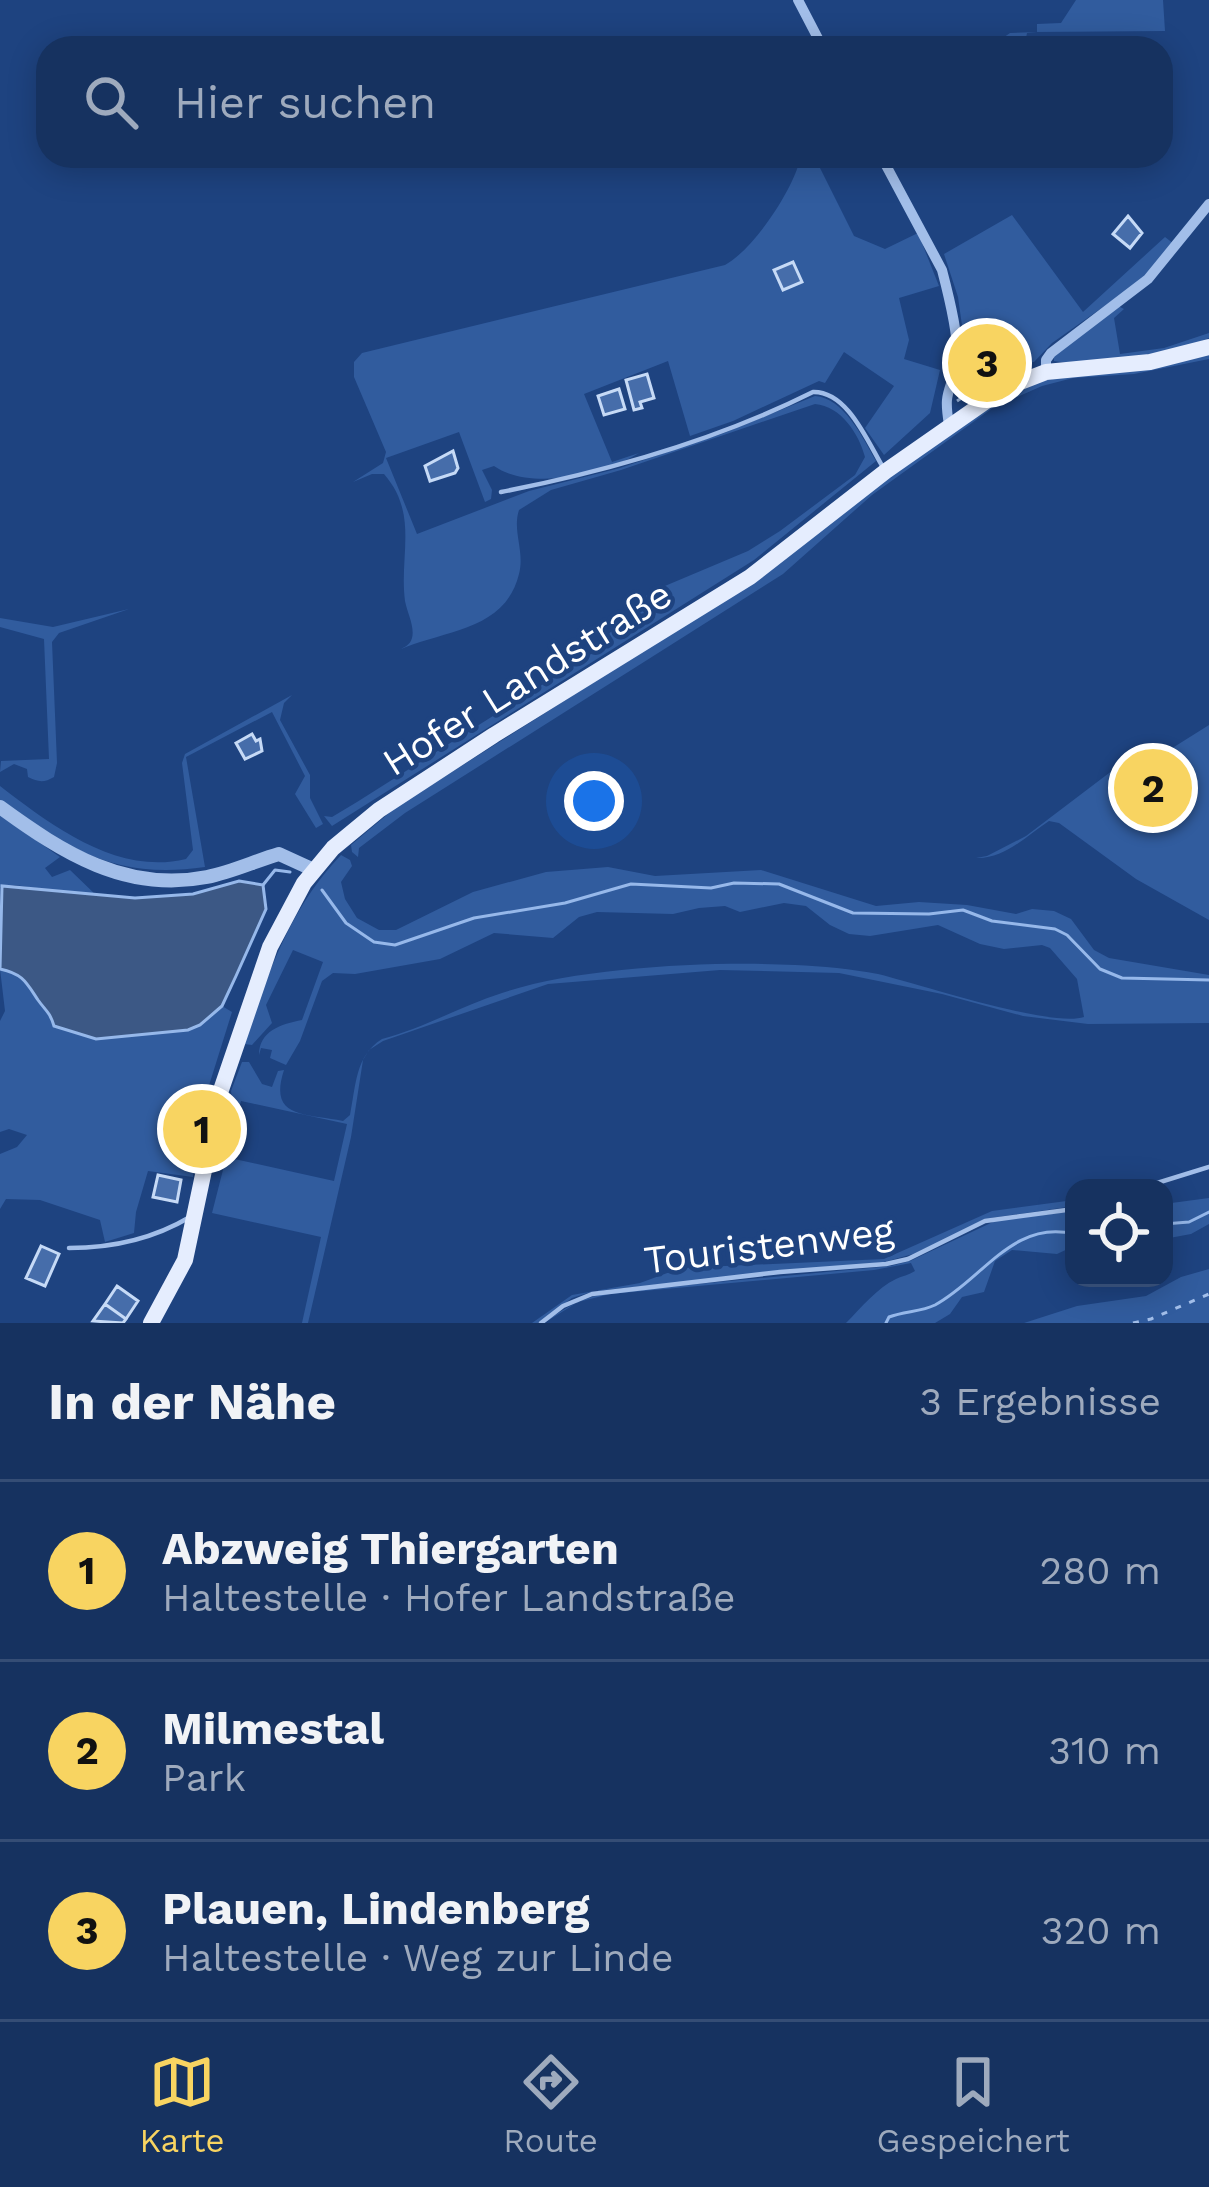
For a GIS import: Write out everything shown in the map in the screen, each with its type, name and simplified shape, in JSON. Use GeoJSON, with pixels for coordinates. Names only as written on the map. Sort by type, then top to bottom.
{"type":"FeatureCollection","features":[{"type":"Feature","properties":{"kind":"main road","name":"Hofer Landstraße"},"geometry":{"type":"LineString","coordinates":[[151,1323],[185,1260],[232,1052],[278,929],[314,870],[334,848],[379,810],[750,577],[886,472],[948,416],[999,383],[1046,372],[1150,362],[1209,347]]}},
{"type":"Feature","properties":{"kind":"street"},"geometry":{"type":"LineString","coordinates":[[798,0],[818,36]]}},
{"type":"Feature","properties":{"kind":"street"},"geometry":{"type":"LineString","coordinates":[[887,168],[942,270],[956,368],[946,389],[948,416]]}},
{"type":"Feature","properties":{"kind":"street"},"geometry":{"type":"LineString","coordinates":[[1046,372],[1052,353],[1148,279],[1209,204]]}},
{"type":"Feature","properties":{"kind":"street"},"geometry":{"type":"LineString","coordinates":[[956,368],[970,367],[999,383]]}},
{"type":"Feature","properties":{"kind":"street"},"geometry":{"type":"LineString","coordinates":[[0,807],[59,850],[126,876],[183,880],[279,854],[314,870]]}},
{"type":"Feature","properties":{"kind":"lane"},"geometry":{"type":"LineString","coordinates":[[501,491],[624,464],[720,432],[813,392],[823,392],[842,404],[886,472]]}},
{"type":"Feature","properties":{"kind":"lane"},"geometry":{"type":"LineString","coordinates":[[1170,1179],[1209,1167]]}},
{"type":"Feature","properties":{"kind":"lane","name":"Touristenweg"},"geometry":{"type":"LineString","coordinates":[[542,1323],[563,1306],[592,1294],[886,1264],[908,1259],[986,1221],[1065,1209]]}},
{"type":"Feature","properties":{"kind":"lane"},"geometry":{"type":"LineString","coordinates":[[69,1248],[122,1244],[157,1233],[199,1211]]}},
{"type":"Feature","properties":{"kind":"path"},"geometry":{"type":"LineString","coordinates":[[948,416],[999,383]]}},
{"type":"Feature","properties":{"kind":"path"},"geometry":{"type":"LineString","coordinates":[[1132,1323],[1209,1294]]}},
{"type":"Feature","properties":{"kind":"shaded area"},"geometry":{"type":"Polygon","coordinates":[[[1076,0],[1163,0],[1165,31],[1037,32],[1037,24],[1061,23],[1076,0]]]}},
{"type":"Feature","properties":{"kind":"shaded area"},"geometry":{"type":"Polygon","coordinates":[[[820,168],[854,236],[885,249],[918,233],[939,286],[899,298],[909,340],[904,359],[940,370],[930,413],[884,455],[865,428],[894,386],[844,352],[825,383],[819,381],[690,436],[668,361],[584,394],[612,462],[639,453],[606,468],[546,479],[509,474],[494,466],[482,470],[492,490],[491,499],[485,502],[459,432],[386,458],[417,534],[529,491],[620,468],[724,433],[815,396],[844,411],[876,461],[754,560],[332,826],[324,816],[332,817],[357,802],[594,652],[635,603],[653,591],[748,551],[780,531],[855,475],[865,457],[848,423],[833,410],[815,404],[621,470],[551,490],[519,510],[519,574],[500,608],[470,626],[399,650],[413,634],[405,601],[404,520],[395,489],[384,474],[353,482],[383,463],[386,452],[354,377],[354,362],[362,353],[725,265],[771,217],[797,170],[820,168]]]}},
{"type":"Feature","properties":{"kind":"shaded area"},"geometry":{"type":"Polygon","coordinates":[[[1012,215],[1083,312],[1165,237],[1174,244],[1147,276],[1052,343],[1034,362],[1003,365],[966,354],[958,297],[944,254],[1012,215]]]}},
{"type":"Feature","properties":{"kind":"shaded area"},"geometry":{"type":"Polygon","coordinates":[[[1118,306],[1124,309],[1114,318],[1120,354],[1164,348],[1209,333],[1209,338],[1132,358],[1054,361],[1054,356],[1118,306]]]}},
{"type":"Feature","properties":{"kind":"shaded area"},"geometry":{"type":"Polygon","coordinates":[[[1209,352],[1209,359],[1134,374],[1073,378],[994,407],[872,495],[783,574],[405,813],[359,848],[358,857],[352,852],[351,845],[395,808],[763,575],[889,476],[1007,393],[1029,383],[1209,352]]]}},
{"type":"Feature","properties":{"kind":"shaded area"},"geometry":{"type":"Polygon","coordinates":[[[129,609],[59,633],[52,642],[54,777],[35,780],[28,777],[27,769],[14,764],[0,772],[1,761],[49,759],[44,639],[0,627],[0,618],[53,627],[129,609]]]}},
{"type":"Feature","properties":{"kind":"shaded area"},"geometry":{"type":"Polygon","coordinates":[[[292,695],[284,703],[280,720],[310,775],[310,798],[323,824],[316,828],[295,794],[305,776],[272,712],[186,757],[205,867],[146,869],[95,857],[0,800],[0,786],[63,831],[110,854],[160,862],[186,859],[193,850],[182,763],[185,754],[292,695]]]}},
{"type":"Feature","properties":{"kind":"shaded area"},"geometry":{"type":"Polygon","coordinates":[[[1209,725],[1209,920],[1136,879],[1059,823],[1049,821],[1006,851],[976,858],[1026,836],[1117,767],[1166,752],[1209,725]]]}},
{"type":"Feature","properties":{"kind":"shaded area"},"geometry":{"type":"Polygon","coordinates":[[[0,815],[60,857],[45,868],[52,877],[70,870],[98,897],[0,887],[0,815]]]}},
{"type":"Feature","properties":{"kind":"shaded area"},"geometry":{"type":"Polygon","coordinates":[[[341,855],[352,866],[341,882],[345,899],[357,918],[379,930],[396,930],[473,892],[546,872],[608,867],[655,876],[761,870],[876,906],[919,902],[1016,914],[1032,909],[1054,911],[1071,919],[1094,950],[1109,958],[1209,975],[1209,1023],[1088,1024],[1023,1016],[839,973],[720,970],[548,984],[371,1049],[382,1039],[534,984],[686,965],[847,969],[1015,1011],[1084,1017],[1077,979],[1050,948],[1004,949],[938,925],[870,936],[849,934],[806,906],[784,903],[740,912],[725,906],[673,914],[597,912],[579,917],[553,938],[494,933],[440,959],[355,974],[333,973],[322,981],[286,1065],[270,1058],[272,1050],[261,1048],[259,1055],[260,1047],[273,1030],[302,1020],[323,962],[293,950],[266,1005],[272,1023],[252,1045],[244,1044],[294,920],[341,855]]]}},
{"type":"Feature","properties":{"kind":"shaded area"},"geometry":{"type":"Polygon","coordinates":[[[239,881],[263,885],[266,909],[222,1006],[188,1030],[96,1039],[54,1026],[23,980],[0,969],[2,886],[135,898],[193,894],[239,881]]]}},
{"type":"Feature","properties":{"kind":"shaded area"},"geometry":{"type":"Polygon","coordinates":[[[0,969],[24,980],[50,1012],[200,1025],[222,1006],[232,1012],[196,1127],[193,1177],[148,1171],[134,1233],[105,1242],[100,1220],[40,1200],[6,1199],[0,1209],[0,1154],[17,1147],[27,1135],[9,1129],[0,1132],[0,1021],[5,1011],[0,969]]]}},
{"type":"Feature","properties":{"kind":"shaded area"},"geometry":{"type":"Polygon","coordinates":[[[363,1060],[351,1137],[308,1323],[302,1323],[321,1237],[212,1213],[230,1158],[334,1181],[347,1124],[241,1101],[228,1149],[230,1118],[234,1117],[231,1091],[242,1062],[249,1062],[262,1084],[272,1087],[278,1071],[284,1070],[280,1086],[286,1106],[343,1121],[350,1115],[363,1060]]]}},
{"type":"Feature","properties":{"kind":"shaded area"},"geometry":{"type":"Polygon","coordinates":[[[1209,1198],[1209,1224],[1173,1237],[1173,1203],[1209,1198]]]}},
{"type":"Feature","properties":{"kind":"shaded area"},"geometry":{"type":"Polygon","coordinates":[[[1065,1201],[1065,1207],[991,1218],[913,1254],[884,1262],[596,1291],[640,1283],[681,1268],[884,1259],[992,1211],[1065,1201]]]}},
{"type":"Feature","properties":{"kind":"shaded area"},"geometry":{"type":"Polygon","coordinates":[[[1065,1212],[1065,1250],[1057,1254],[1012,1250],[995,1261],[984,1292],[962,1297],[950,1314],[935,1323],[846,1323],[882,1288],[915,1271],[911,1263],[874,1270],[610,1294],[580,1302],[611,1292],[891,1266],[995,1221],[1065,1212]]]}},
{"type":"Feature","properties":{"kind":"shaded area"},"geometry":{"type":"Polygon","coordinates":[[[1209,1269],[1209,1323],[1024,1323],[1077,1306],[1146,1296],[1173,1287],[1181,1277],[1209,1269]]]}},
{"type":"Feature","properties":{"kind":"shaded area"},"geometry":{"type":"Polygon","coordinates":[[[593,1291],[572,1298],[532,1323],[572,1295],[593,1291]]]}},
{"type":"Feature","properties":{"kind":"building"},"geometry":{"type":"Polygon","coordinates":[[[1128,216],[1142,233],[1130,248],[1113,234],[1128,216]]]}},
{"type":"Feature","properties":{"kind":"building"},"geometry":{"type":"Polygon","coordinates":[[[793,262],[802,282],[783,290],[774,270],[793,262]]]}},
{"type":"Feature","properties":{"kind":"building"},"geometry":{"type":"Polygon","coordinates":[[[647,374],[654,398],[640,402],[642,408],[634,410],[626,380],[647,374]]]}},
{"type":"Feature","properties":{"kind":"building"},"geometry":{"type":"Polygon","coordinates":[[[619,389],[625,409],[604,415],[598,396],[619,389]]]}},
{"type":"Feature","properties":{"kind":"building"},"geometry":{"type":"Polygon","coordinates":[[[453,451],[455,473],[430,481],[425,466],[453,451]]]}},
{"type":"Feature","properties":{"kind":"building"},"geometry":{"type":"Polygon","coordinates":[[[252,734],[256,741],[260,739],[262,751],[245,759],[236,743],[252,734]]]}},
{"type":"Feature","properties":{"kind":"building"},"geometry":{"type":"Polygon","coordinates":[[[158,1175],[181,1180],[177,1202],[153,1197],[158,1175]]]}},
{"type":"Feature","properties":{"kind":"building"},"geometry":{"type":"Polygon","coordinates":[[[41,1246],[59,1254],[45,1286],[26,1278],[41,1246]]]}},
{"type":"Feature","properties":{"kind":"building"},"geometry":{"type":"Polygon","coordinates":[[[117,1286],[138,1301],[126,1319],[105,1304],[117,1286]]]}},
{"type":"Feature","properties":{"kind":"building"},"geometry":{"type":"Polygon","coordinates":[[[105,1304],[126,1319],[123,1323],[93,1321],[105,1304]]]}},
{"type":"Feature","properties":{"kind":"waterway"},"geometry":{"type":"LineString","coordinates":[[263,885],[275,870],[290,872]]}},
{"type":"Feature","properties":{"kind":"waterway"},"geometry":{"type":"LineString","coordinates":[[322,890],[346,923],[374,942],[395,945],[474,918],[565,903],[631,884],[711,888],[734,883],[779,884],[853,913],[963,910],[992,921],[1055,929],[1100,969],[1122,978],[1209,980]]}},
{"type":"Feature","properties":{"kind":"waterway"},"geometry":{"type":"LineString","coordinates":[[1173,1223],[1209,1212]]}},
{"type":"Feature","properties":{"kind":"waterway"},"geometry":{"type":"LineString","coordinates":[[886,1323],[889,1317],[935,1305],[1016,1243],[1033,1235],[1065,1233]]}},
{"type":"Feature","properties":{"kind":"place","name":"Plauen, Lindenberg"},"geometry":{"type":"Point","coordinates":[987,363]}},
{"type":"Feature","properties":{"kind":"place","name":"Milmestal"},"geometry":{"type":"Point","coordinates":[1153,788]}},
{"type":"Feature","properties":{"kind":"place","name":"Abzweig Thiergarten"},"geometry":{"type":"Point","coordinates":[202,1129]}}]}
